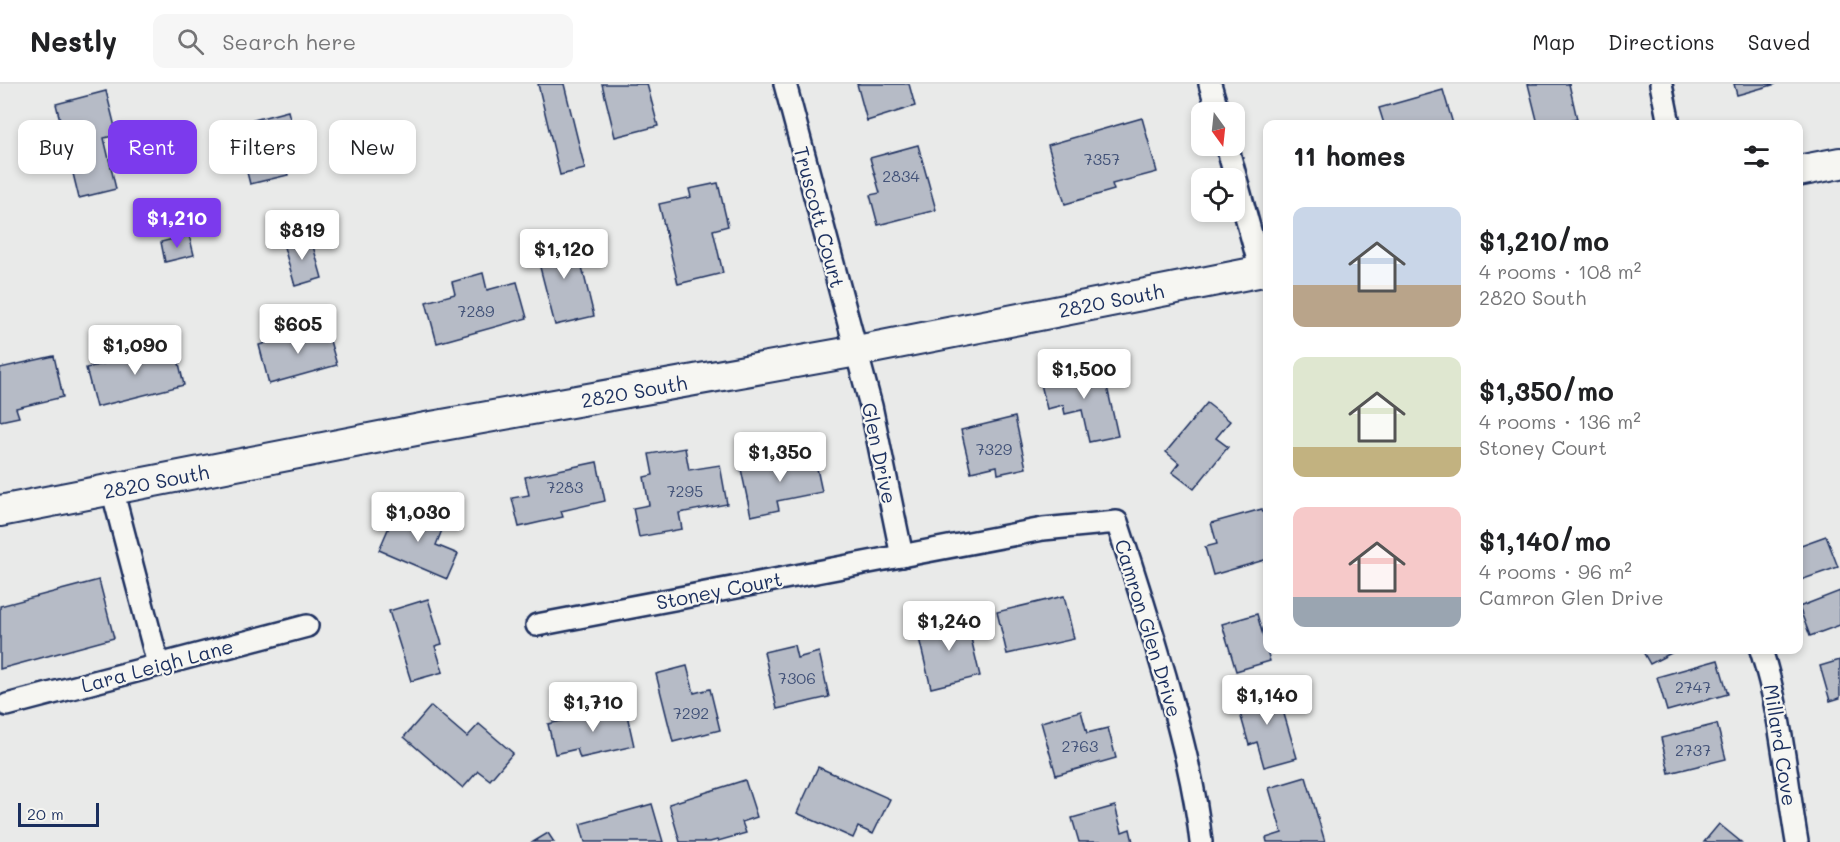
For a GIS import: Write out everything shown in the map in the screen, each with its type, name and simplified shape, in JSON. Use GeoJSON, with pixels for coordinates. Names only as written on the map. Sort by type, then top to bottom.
{"type":"FeatureCollection","features":[{"type":"Feature","properties":{"kind":"street","name":"Truscott Court"},"geometry":{"type":"LineString","coordinates":[[784,84],[857,351]]}},
{"type":"Feature","properties":{"kind":"street"},"geometry":{"type":"LineString","coordinates":[[1210,84],[1215,102]]}},
{"type":"Feature","properties":{"kind":"street"},"geometry":{"type":"LineString","coordinates":[[1660,84],[1668,120]]}},
{"type":"Feature","properties":{"kind":"street"},"geometry":{"type":"LineString","coordinates":[[1230,156],[1263,267]]}},
{"type":"Feature","properties":{"kind":"street"},"geometry":{"type":"LineString","coordinates":[[1803,170],[1840,163]]}},
{"type":"Feature","properties":{"kind":"street","name":"2820 South"},"geometry":{"type":"LineString","coordinates":[[0,511],[426,428],[857,351],[1263,270]]}},
{"type":"Feature","properties":{"kind":"street","name":"Glen Drive"},"geometry":{"type":"LineString","coordinates":[[857,351],[871,406],[902,556]]}},
{"type":"Feature","properties":{"kind":"street"},"geometry":{"type":"LineString","coordinates":[[112,489],[158,664]]}},
{"type":"Feature","properties":{"kind":"street","name":"Camron Glen Drive"},"geometry":{"type":"LineString","coordinates":[[902,556],[1043,529],[1118,522],[1142,596],[1180,731],[1195,794],[1201,842]]}},
{"type":"Feature","properties":{"kind":"street","name":"Stoney Court"},"geometry":{"type":"LineString","coordinates":[[537,625],[902,556]]}},
{"type":"Feature","properties":{"kind":"street","name":"Lara Leigh Lane"},"geometry":{"type":"LineString","coordinates":[[7,705],[307,626]]}},
{"type":"Feature","properties":{"kind":"street","name":"Millard Cove"},"geometry":{"type":"LineString","coordinates":[[1762,654],[1769,673],[1778,718],[1797,842]]}},
{"type":"Feature","properties":{"kind":"building"},"geometry":{"type":"Polygon","coordinates":[[[538,84],[564,84],[585,169],[560,175],[538,84]]]}},
{"type":"Feature","properties":{"kind":"building"},"geometry":{"type":"Polygon","coordinates":[[[602,84],[647,84],[658,126],[615,137],[602,84]]]}},
{"type":"Feature","properties":{"kind":"building"},"geometry":{"type":"Polygon","coordinates":[[[857,84],[909,84],[915,106],[867,121],[857,84]]]}},
{"type":"Feature","properties":{"kind":"building"},"geometry":{"type":"Polygon","coordinates":[[[1528,84],[1569,84],[1577,119],[1537,120],[1528,84]]]}},
{"type":"Feature","properties":{"kind":"building"},"geometry":{"type":"Polygon","coordinates":[[[1734,84],[1776,84],[1737,95],[1734,84]]]}},
{"type":"Feature","properties":{"kind":"building"},"geometry":{"type":"Polygon","coordinates":[[[1443,90],[1452,120],[1383,120],[1379,108],[1443,90]]]}},
{"type":"Feature","properties":{"kind":"building"},"geometry":{"type":"Polygon","coordinates":[[[106,91],[113,120],[108,120],[108,137],[104,138],[108,155],[108,174],[112,174],[116,189],[79,198],[73,174],[96,174],[96,120],[60,120],[56,104],[106,91]]]}},
{"type":"Feature","properties":{"kind":"building"},"geometry":{"type":"Polygon","coordinates":[[[288,111],[290,120],[254,120],[288,111]]]}},
{"type":"Feature","properties":{"kind":"building"},"geometry":{"type":"Polygon","coordinates":[[[1142,118],[1157,172],[1112,184],[1114,190],[1065,204],[1048,145],[1142,118]]]}},
{"type":"Feature","properties":{"kind":"building"},"geometry":{"type":"Polygon","coordinates":[[[918,145],[936,210],[878,225],[870,195],[880,193],[870,158],[918,145]]]}},
{"type":"Feature","properties":{"kind":"building"},"geometry":{"type":"Polygon","coordinates":[[[247,174],[288,174],[288,175],[250,184],[247,174]]]}},
{"type":"Feature","properties":{"kind":"building"},"geometry":{"type":"Polygon","coordinates":[[[718,183],[728,226],[713,230],[723,273],[678,284],[659,204],[691,197],[689,189],[718,183]]]}},
{"type":"Feature","properties":{"kind":"building"},"geometry":{"type":"Polygon","coordinates":[[[574,234],[594,316],[555,325],[534,244],[574,234]]]}},
{"type":"Feature","properties":{"kind":"building"},"geometry":{"type":"Polygon","coordinates":[[[189,235],[194,255],[165,262],[161,242],[189,235]]]}},
{"type":"Feature","properties":{"kind":"building"},"geometry":{"type":"Polygon","coordinates":[[[294,236],[296,243],[311,239],[322,278],[295,286],[282,240],[294,236]]]}},
{"type":"Feature","properties":{"kind":"building"},"geometry":{"type":"Polygon","coordinates":[[[483,273],[487,290],[517,282],[527,318],[437,343],[426,302],[455,294],[452,282],[483,273]]]}},
{"type":"Feature","properties":{"kind":"building"},"geometry":{"type":"Polygon","coordinates":[[[326,327],[337,365],[269,384],[259,345],[326,327]]]}},
{"type":"Feature","properties":{"kind":"building"},"geometry":{"type":"Polygon","coordinates":[[[175,346],[184,385],[96,407],[86,368],[175,346]]]}},
{"type":"Feature","properties":{"kind":"building"},"geometry":{"type":"Polygon","coordinates":[[[54,356],[63,397],[16,408],[19,417],[0,421],[0,368],[54,356]]]}},
{"type":"Feature","properties":{"kind":"building"},"geometry":{"type":"Polygon","coordinates":[[[1102,364],[1118,436],[1089,442],[1082,410],[1065,414],[1063,405],[1047,409],[1041,384],[1056,381],[1055,375],[1102,364]]]}},
{"type":"Feature","properties":{"kind":"building"},"geometry":{"type":"Polygon","coordinates":[[[1207,403],[1230,421],[1216,438],[1228,447],[1194,489],[1172,472],[1179,463],[1166,452],[1207,403]]]}},
{"type":"Feature","properties":{"kind":"building"},"geometry":{"type":"Polygon","coordinates":[[[1015,417],[1026,468],[998,474],[997,466],[971,472],[961,430],[1015,417]]]}},
{"type":"Feature","properties":{"kind":"building"},"geometry":{"type":"Polygon","coordinates":[[[685,448],[689,470],[720,465],[727,504],[679,513],[682,529],[639,537],[633,508],[649,505],[644,477],[653,475],[649,454],[685,448]]]}},
{"type":"Feature","properties":{"kind":"building"},"geometry":{"type":"Polygon","coordinates":[[[814,454],[822,492],[777,501],[779,510],[751,516],[741,469],[814,454]]]}},
{"type":"Feature","properties":{"kind":"building"},"geometry":{"type":"Polygon","coordinates":[[[597,462],[605,501],[561,511],[563,517],[519,527],[512,498],[529,495],[525,477],[597,462]]]}},
{"type":"Feature","properties":{"kind":"building"},"geometry":{"type":"Polygon","coordinates":[[[398,506],[444,525],[436,545],[458,554],[447,579],[379,550],[398,506]]]}},
{"type":"Feature","properties":{"kind":"building"},"geometry":{"type":"Polygon","coordinates":[[[1262,509],[1263,560],[1213,575],[1205,547],[1217,544],[1211,523],[1262,509]]]}},
{"type":"Feature","properties":{"kind":"building"},"geometry":{"type":"Polygon","coordinates":[[[1826,536],[1838,567],[1803,579],[1803,544],[1826,536]]]}},
{"type":"Feature","properties":{"kind":"building"},"geometry":{"type":"Polygon","coordinates":[[[99,580],[114,638],[0,669],[0,606],[99,580]]]}},
{"type":"Feature","properties":{"kind":"building"},"geometry":{"type":"Polygon","coordinates":[[[1840,591],[1840,625],[1810,636],[1803,618],[1803,605],[1840,591]]]}},
{"type":"Feature","properties":{"kind":"building"},"geometry":{"type":"Polygon","coordinates":[[[1064,596],[1074,639],[1007,654],[997,612],[1064,596]]]}},
{"type":"Feature","properties":{"kind":"building"},"geometry":{"type":"Polygon","coordinates":[[[428,599],[442,644],[435,646],[443,672],[411,681],[389,611],[428,599]]]}},
{"type":"Feature","properties":{"kind":"building"},"geometry":{"type":"Polygon","coordinates":[[[965,613],[980,676],[931,688],[918,634],[940,629],[938,619],[965,613]]]}},
{"type":"Feature","properties":{"kind":"building"},"geometry":{"type":"Polygon","coordinates":[[[1257,614],[1263,636],[1263,654],[1268,654],[1270,661],[1236,671],[1222,624],[1257,614]]]}},
{"type":"Feature","properties":{"kind":"building"},"geometry":{"type":"Polygon","coordinates":[[[794,645],[797,658],[819,652],[829,697],[777,709],[764,652],[794,645]]]}},
{"type":"Feature","properties":{"kind":"building"},"geometry":{"type":"Polygon","coordinates":[[[1644,654],[1669,654],[1650,664],[1644,654]]]}},
{"type":"Feature","properties":{"kind":"building"},"geometry":{"type":"Polygon","coordinates":[[[1718,660],[1728,694],[1667,711],[1657,677],[1718,660]]]}},
{"type":"Feature","properties":{"kind":"building"},"geometry":{"type":"Polygon","coordinates":[[[1840,660],[1840,698],[1830,701],[1820,666],[1840,660]]]}},
{"type":"Feature","properties":{"kind":"building"},"geometry":{"type":"Polygon","coordinates":[[[687,666],[694,693],[710,689],[720,730],[673,742],[656,674],[687,666]]]}},
{"type":"Feature","properties":{"kind":"building"},"geometry":{"type":"Polygon","coordinates":[[[1276,687],[1297,758],[1264,767],[1257,742],[1249,745],[1236,699],[1276,687]]]}},
{"type":"Feature","properties":{"kind":"building"},"geometry":{"type":"Polygon","coordinates":[[[431,706],[467,737],[479,724],[513,753],[490,780],[478,771],[463,788],[404,737],[431,706]]]}},
{"type":"Feature","properties":{"kind":"building"},"geometry":{"type":"Polygon","coordinates":[[[625,706],[634,746],[580,758],[577,749],[555,754],[548,724],[625,706]]]}},
{"type":"Feature","properties":{"kind":"building"},"geometry":{"type":"Polygon","coordinates":[[[1081,711],[1087,733],[1108,728],[1116,758],[1056,775],[1041,722],[1081,711]]]}},
{"type":"Feature","properties":{"kind":"building"},"geometry":{"type":"Polygon","coordinates":[[[1717,724],[1726,759],[1669,773],[1661,738],[1717,724]]]}},
{"type":"Feature","properties":{"kind":"building"},"geometry":{"type":"Polygon","coordinates":[[[818,767],[890,799],[873,834],[858,827],[853,838],[797,813],[818,767]]]}},
{"type":"Feature","properties":{"kind":"building"},"geometry":{"type":"Polygon","coordinates":[[[1306,777],[1325,842],[1267,842],[1266,838],[1282,833],[1269,788],[1306,777]]]}},
{"type":"Feature","properties":{"kind":"building"},"geometry":{"type":"Polygon","coordinates":[[[745,780],[757,817],[742,822],[746,833],[718,841],[680,842],[669,804],[745,780]]]}},
{"type":"Feature","properties":{"kind":"building"},"geometry":{"type":"Polygon","coordinates":[[[652,804],[663,842],[585,842],[580,824],[652,804]]]}},
{"type":"Feature","properties":{"kind":"building"},"geometry":{"type":"Polygon","coordinates":[[[1115,806],[1122,832],[1130,829],[1133,842],[1079,842],[1072,818],[1115,806]]]}},
{"type":"Feature","properties":{"kind":"building"},"geometry":{"type":"Polygon","coordinates":[[[1719,824],[1741,842],[1704,842],[1719,824]]]}},
{"type":"Feature","properties":{"kind":"building"},"geometry":{"type":"Polygon","coordinates":[[[548,833],[554,842],[533,842],[548,833]]]}}]}
